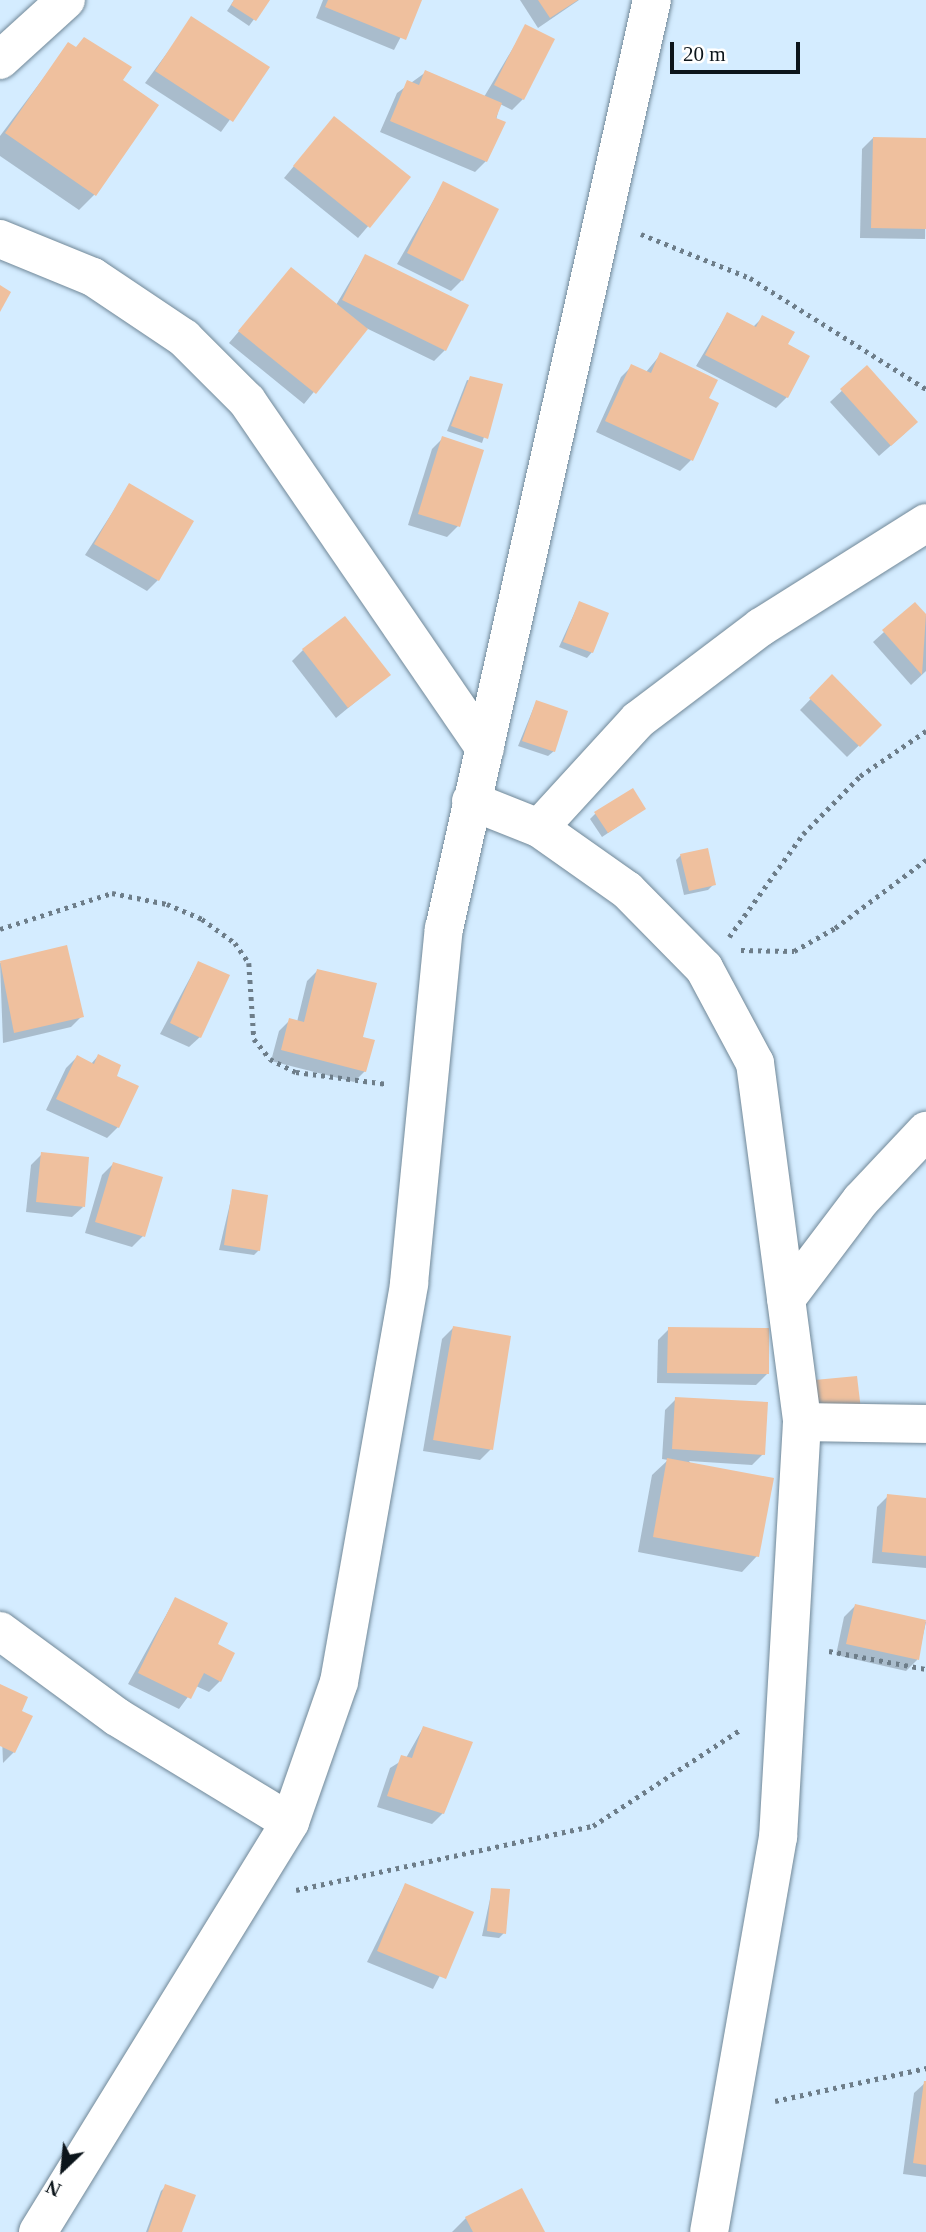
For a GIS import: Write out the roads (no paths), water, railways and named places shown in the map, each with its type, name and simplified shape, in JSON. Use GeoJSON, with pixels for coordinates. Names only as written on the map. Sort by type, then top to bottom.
{"type":"FeatureCollection","features":[{"type":"Feature","properties":{"kind":"street"},"geometry":{"type":"LineString","coordinates":[[0,60],[66,0]]}},
{"type":"Feature","properties":{"kind":"street"},"geometry":{"type":"LineString","coordinates":[[38,2232],[290,1822],[339,1682],[409,1283],[426,1089],[444,929],[601,218],[652,0]]}},
{"type":"Feature","properties":{"kind":"street"},"geometry":{"type":"LineString","coordinates":[[0,239],[93,277],[184,338],[247,401],[485,748]]}},
{"type":"Feature","properties":{"kind":"street"},"geometry":{"type":"LineString","coordinates":[[539,828],[638,720],[761,627],[926,523]]}},
{"type":"Feature","properties":{"kind":"street"},"geometry":{"type":"LineString","coordinates":[[471,801],[539,828],[627,890],[713,957],[755,1063],[802,1422],[793,1644],[762,1948],[729,2111],[709,2232]]}},
{"type":"Feature","properties":{"kind":"street"},"geometry":{"type":"LineString","coordinates":[[786,1299],[861,1200],[926,1131]]}},
{"type":"Feature","properties":{"kind":"street"},"geometry":{"type":"LineString","coordinates":[[802,1422],[926,1424]]}},
{"type":"Feature","properties":{"kind":"street"},"geometry":{"type":"LineString","coordinates":[[0,1631],[117,1717],[290,1822]]}}]}
